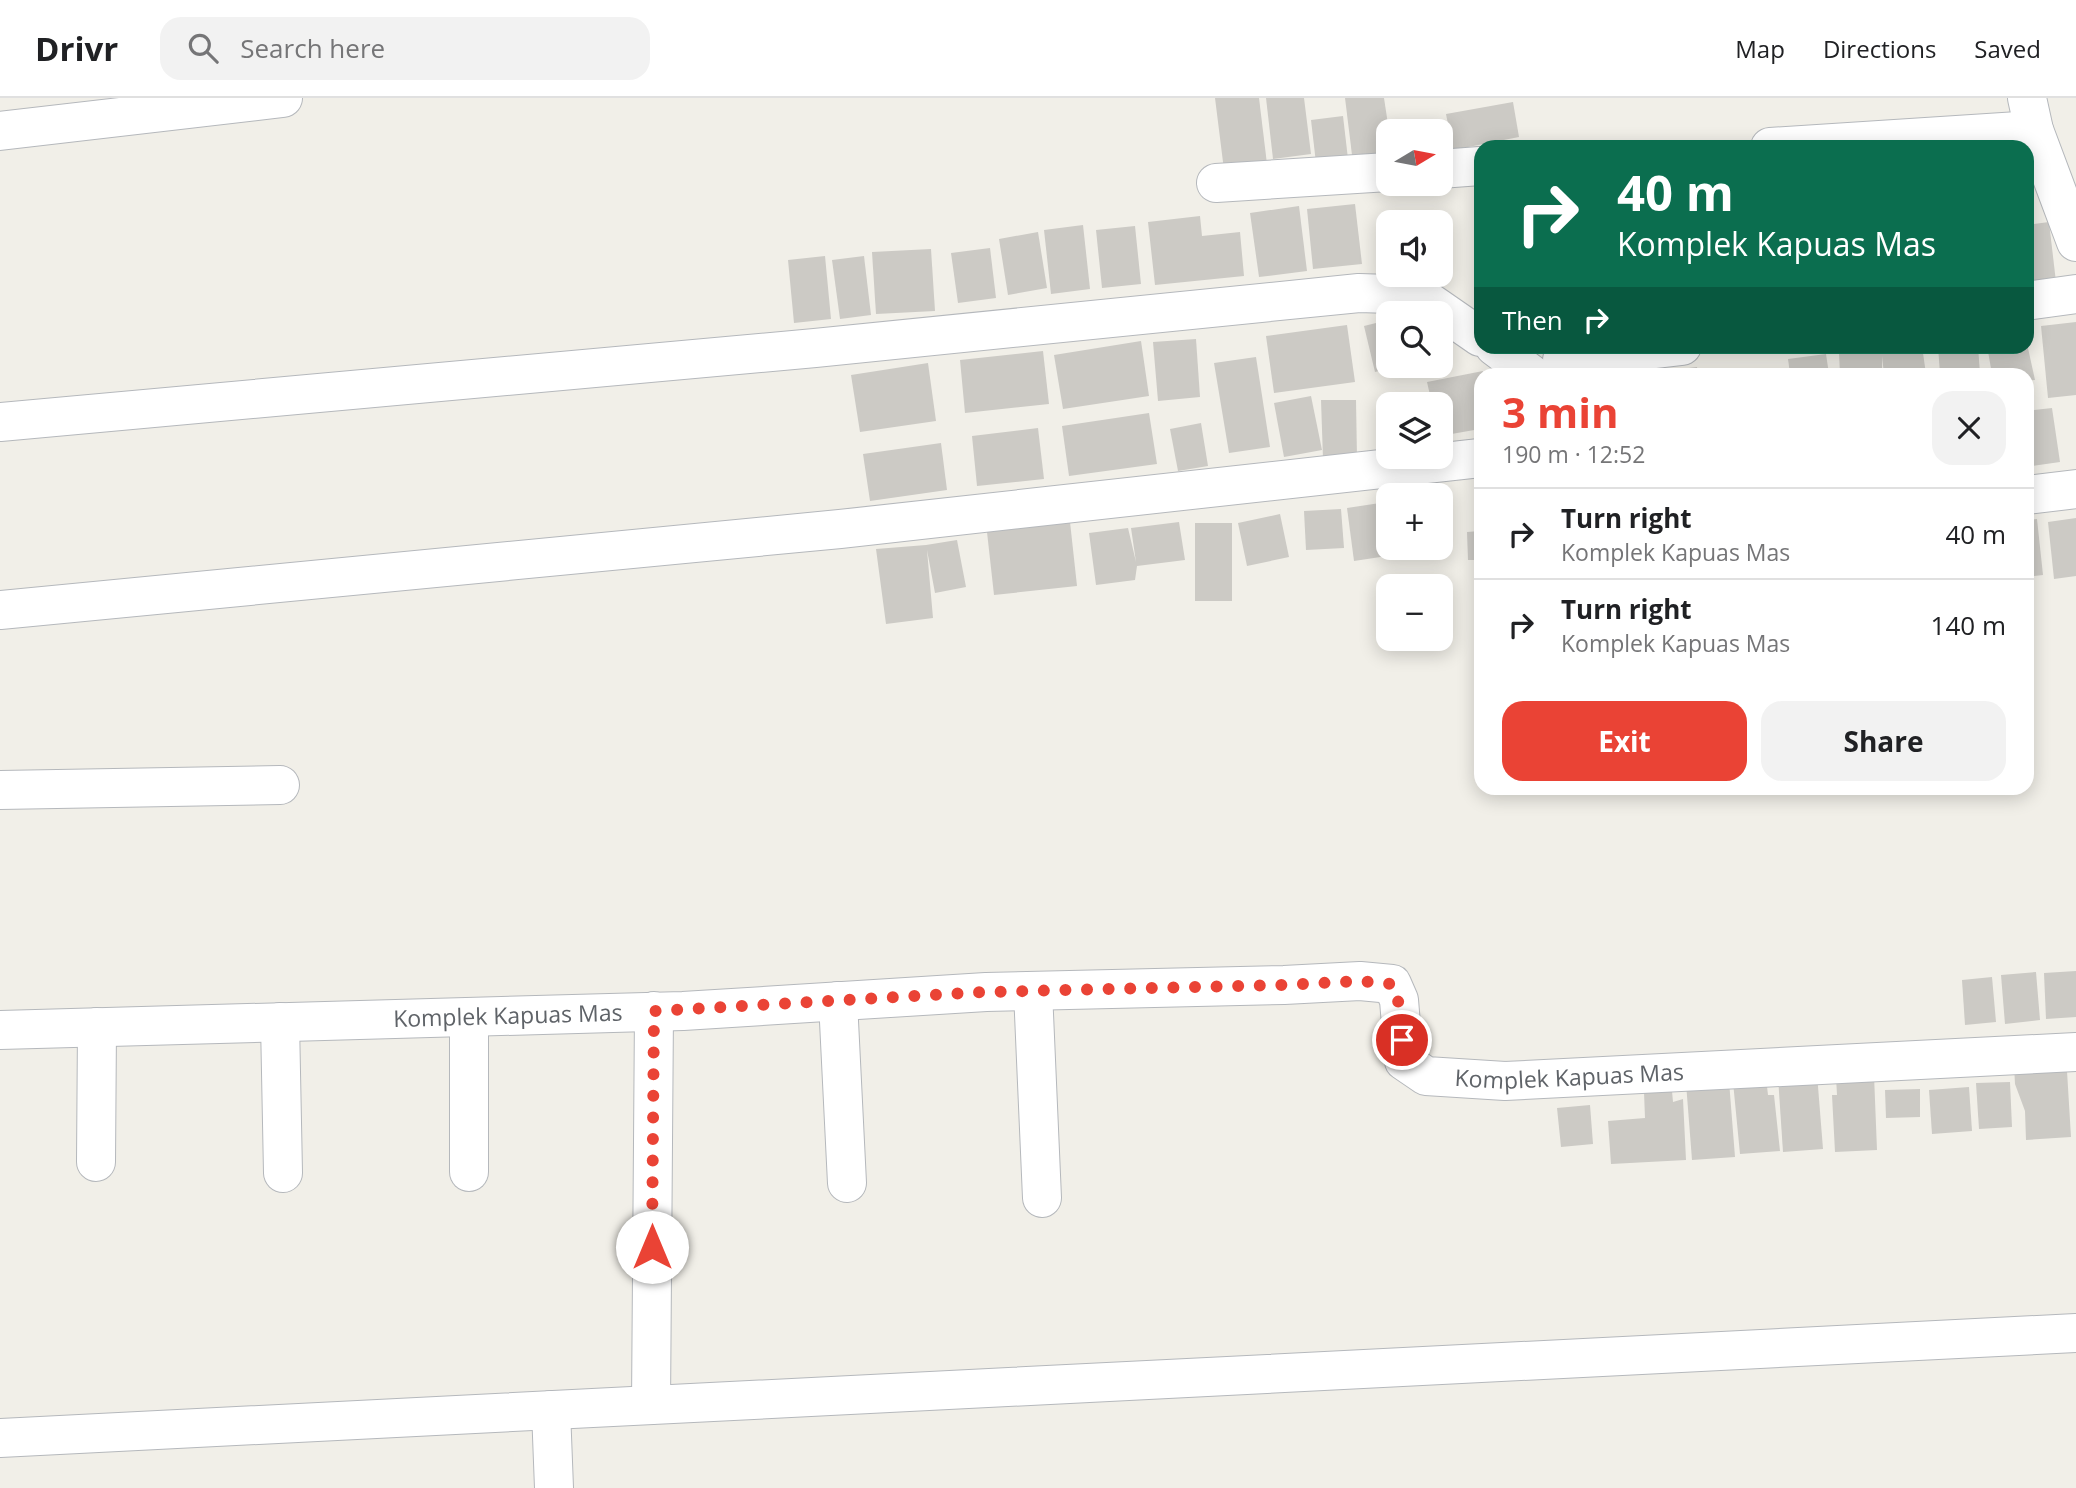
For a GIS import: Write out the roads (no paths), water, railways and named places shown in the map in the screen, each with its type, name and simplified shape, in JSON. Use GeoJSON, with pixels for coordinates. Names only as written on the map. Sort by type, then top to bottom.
{"type":"FeatureCollection","features":[{"type":"Feature","properties":{"kind":"street"},"geometry":{"type":"LineString","coordinates":[[0,131],[283,98]]}},
{"type":"Feature","properties":{"kind":"street"},"geometry":{"type":"LineString","coordinates":[[1825,140],[2031,114],[2076,242]]}},
{"type":"Feature","properties":{"kind":"street"},"geometry":{"type":"LineString","coordinates":[[1453,168],[1474,166]]}},
{"type":"Feature","properties":{"kind":"street"},"geometry":{"type":"LineString","coordinates":[[1216,183],[1376,173]]}},
{"type":"Feature","properties":{"kind":"street"},"geometry":{"type":"LineString","coordinates":[[0,422],[815,348],[1359,293],[1390,294],[1428,301],[1474,333]]}},
{"type":"Feature","properties":{"kind":"street"},"geometry":{"type":"LineString","coordinates":[[2034,300],[2076,294]]}},
{"type":"Feature","properties":{"kind":"street"},"geometry":{"type":"LineString","coordinates":[[1514,354],[1546,367],[1630,354]]}},
{"type":"Feature","properties":{"kind":"street"},"geometry":{"type":"LineString","coordinates":[[0,610],[853,527],[1474,459]]}},
{"type":"Feature","properties":{"kind":"street"},"geometry":{"type":"LineString","coordinates":[[2034,494],[2076,489]]}},
{"type":"Feature","properties":{"kind":"street"},"geometry":{"type":"LineString","coordinates":[[0,790],[280,785]]}},
{"type":"Feature","properties":{"kind":"street","name":"Komplek Kapuas Mas"},"geometry":{"type":"LineString","coordinates":[[0,1030],[654,1011],[1032,991],[1360,981],[1392,984],[1398,1000],[1405,1061],[1426,1076],[1505,1081],[2076,1052]]}},
{"type":"Feature","properties":{"kind":"street"},"geometry":{"type":"LineString","coordinates":[[1032,991],[1042,1198]]}},
{"type":"Feature","properties":{"kind":"street"},"geometry":{"type":"LineString","coordinates":[[838,1001],[847,1183]]}},
{"type":"Feature","properties":{"kind":"street"},"geometry":{"type":"LineString","coordinates":[[651,1405],[654,1011]]}},
{"type":"Feature","properties":{"kind":"street"},"geometry":{"type":"LineString","coordinates":[[469,1017],[469,1172]]}},
{"type":"Feature","properties":{"kind":"street"},"geometry":{"type":"LineString","coordinates":[[280,1022],[283,1173]]}},
{"type":"Feature","properties":{"kind":"street"},"geometry":{"type":"LineString","coordinates":[[96,1162],[97,1027]]}},
{"type":"Feature","properties":{"kind":"street"},"geometry":{"type":"LineString","coordinates":[[0,1438],[2076,1333]]}},
{"type":"Feature","properties":{"kind":"street"},"geometry":{"type":"LineString","coordinates":[[551,1410],[554,1488]]}}]}
